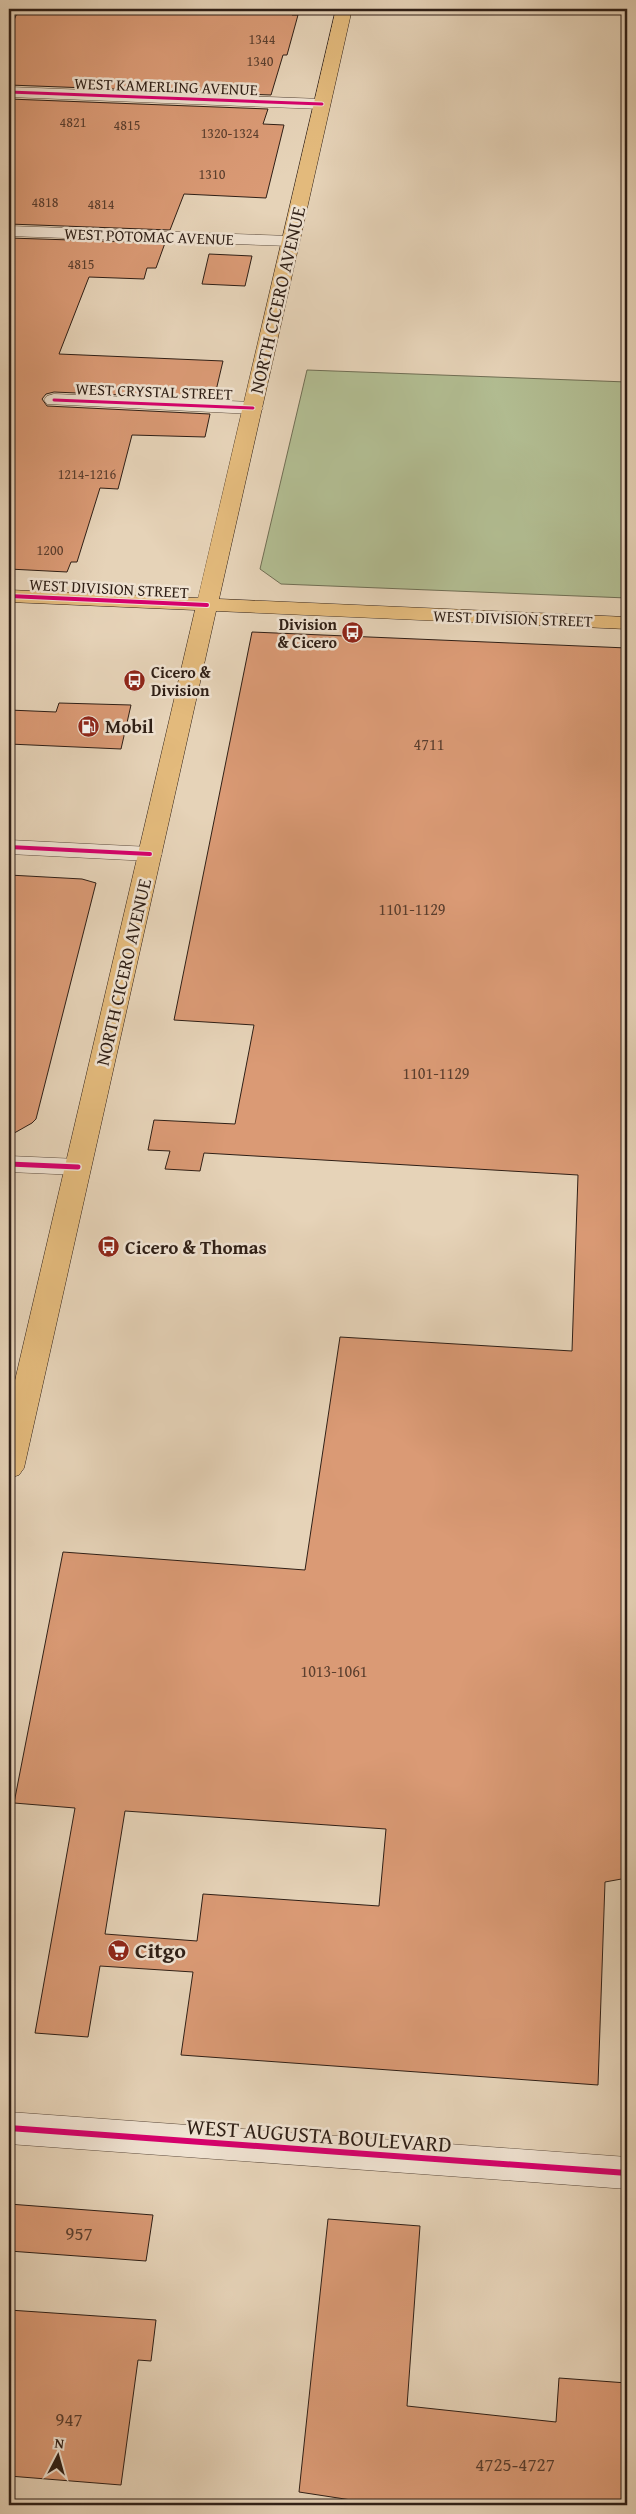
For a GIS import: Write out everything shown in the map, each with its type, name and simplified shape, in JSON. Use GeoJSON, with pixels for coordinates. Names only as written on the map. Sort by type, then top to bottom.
{"type":"FeatureCollection","features":[{"type":"Feature","properties":{"kind":"main road","name":"NORTH CICERO AVENUE"},"geometry":{"type":"LineString","coordinates":[[9,1468],[344,9]]}},
{"type":"Feature","properties":{"kind":"main road","name":"WEST DIVISION STREET"},"geometry":{"type":"LineString","coordinates":[[9,596],[627,623]]}},
{"type":"Feature","properties":{"kind":"street","name":"WEST KAMERLING AVENUE"},"geometry":{"type":"LineString","coordinates":[[9,92],[322,104]]}},
{"type":"Feature","properties":{"kind":"street","name":"WEST POTOMAC AVENUE"},"geometry":{"type":"LineString","coordinates":[[9,231],[290,241]]}},
{"type":"Feature","properties":{"kind":"street","name":"WEST CRYSTAL STREET"},"geometry":{"type":"LineString","coordinates":[[54,400],[253,408]]}},
{"type":"Feature","properties":{"kind":"street"},"geometry":{"type":"LineString","coordinates":[[9,847],[150,854]]}},
{"type":"Feature","properties":{"kind":"street"},"geometry":{"type":"LineString","coordinates":[[9,1164],[78,1168]]}},
{"type":"Feature","properties":{"kind":"street","name":"WEST AUGUSTA BOULEVARD"},"geometry":{"type":"LineString","coordinates":[[9,2128],[627,2173]]}},
{"type":"Feature","properties":{"kind":"green space"},"geometry":{"type":"Polygon","coordinates":[[[307,370],[627,382],[627,598],[281,584],[260,569],[307,370]]]}},
{"type":"Feature","properties":{"kind":"building"},"geometry":{"type":"Polygon","coordinates":[[[19,9],[293,9],[292,15],[298,15],[287,55],[283,55],[271,95],[9,85],[9,31],[19,9]]]}},
{"type":"Feature","properties":{"kind":"building"},"geometry":{"type":"Polygon","coordinates":[[[9,99],[268,109],[263,124],[284,125],[266,198],[184,194],[170,230],[9,224],[9,99]]]}},
{"type":"Feature","properties":{"kind":"building"},"geometry":{"type":"Polygon","coordinates":[[[9,238],[165,243],[156,268],[147,268],[144,279],[89,277],[59,354],[223,361],[214,399],[54,392],[46,394],[42,399],[47,406],[210,414],[205,437],[132,435],[118,489],[100,488],[77,562],[71,562],[67,572],[9,569],[9,238]]]}},
{"type":"Feature","properties":{"kind":"building"},"geometry":{"type":"Polygon","coordinates":[[[209,254],[252,256],[245,286],[202,284],[209,254]]]}},
{"type":"Feature","properties":{"kind":"building"},"geometry":{"type":"Polygon","coordinates":[[[252,632],[627,648],[627,1878],[605,1882],[598,2085],[181,2055],[193,1972],[100,1966],[88,2037],[35,2033],[75,1808],[14,1803],[63,1552],[305,1570],[340,1337],[572,1351],[578,1175],[204,1153],[200,1171],[165,1169],[170,1151],[148,1150],[154,1120],[235,1124],[254,1025],[174,1020],[252,632]],[[125,1811],[105,1934],[197,1941],[203,1894],[379,1906],[386,1829],[125,1811]]]}},
{"type":"Feature","properties":{"kind":"building","name":"Mobil"},"geometry":{"type":"Polygon","coordinates":[[[59,703],[131,705],[121,749],[9,744],[9,710],[56,712],[59,703]]]}},
{"type":"Feature","properties":{"kind":"building"},"geometry":{"type":"Polygon","coordinates":[[[9,875],[82,879],[96,883],[36,1119],[9,1136],[9,875]]]}},
{"type":"Feature","properties":{"kind":"building"},"geometry":{"type":"Polygon","coordinates":[[[9,2204],[153,2215],[146,2261],[9,2251],[9,2204]]]}},
{"type":"Feature","properties":{"kind":"building"},"geometry":{"type":"Polygon","coordinates":[[[328,2219],[420,2226],[407,2406],[556,2422],[559,2378],[627,2383],[627,2505],[384,2505],[299,2492],[328,2219]]]}},
{"type":"Feature","properties":{"kind":"building"},"geometry":{"type":"Polygon","coordinates":[[[9,2310],[156,2320],[151,2361],[138,2360],[121,2485],[9,2476],[9,2310]]]}},
{"type":"Feature","properties":{"kind":"cycle path"},"geometry":{"type":"LineString","coordinates":[[9,92],[322,104]]}},
{"type":"Feature","properties":{"kind":"cycle path"},"geometry":{"type":"LineString","coordinates":[[54,400],[253,408]]}},
{"type":"Feature","properties":{"kind":"cycle path"},"geometry":{"type":"LineString","coordinates":[[9,596],[207,605]]}},
{"type":"Feature","properties":{"kind":"cycle path"},"geometry":{"type":"LineString","coordinates":[[9,847],[150,854]]}},
{"type":"Feature","properties":{"kind":"cycle path"},"geometry":{"type":"LineString","coordinates":[[9,1164],[78,1167]]}},
{"type":"Feature","properties":{"kind":"cycle path"},"geometry":{"type":"LineString","coordinates":[[9,2128],[627,2173]]}},
{"type":"Feature","properties":{"kind":"place","name":"Division & Cicero"},"geometry":{"type":"Point","coordinates":[353,633]}},
{"type":"Feature","properties":{"kind":"place","name":"Cicero & Division"},"geometry":{"type":"Point","coordinates":[135,681]}},
{"type":"Feature","properties":{"kind":"place","name":"Mobil"},"geometry":{"type":"Point","coordinates":[89,726]}},
{"type":"Feature","properties":{"kind":"place","name":"Cicero & Thomas"},"geometry":{"type":"Point","coordinates":[109,1247]}},
{"type":"Feature","properties":{"kind":"place","name":"Citgo"},"geometry":{"type":"Point","coordinates":[119,1950]}}]}
